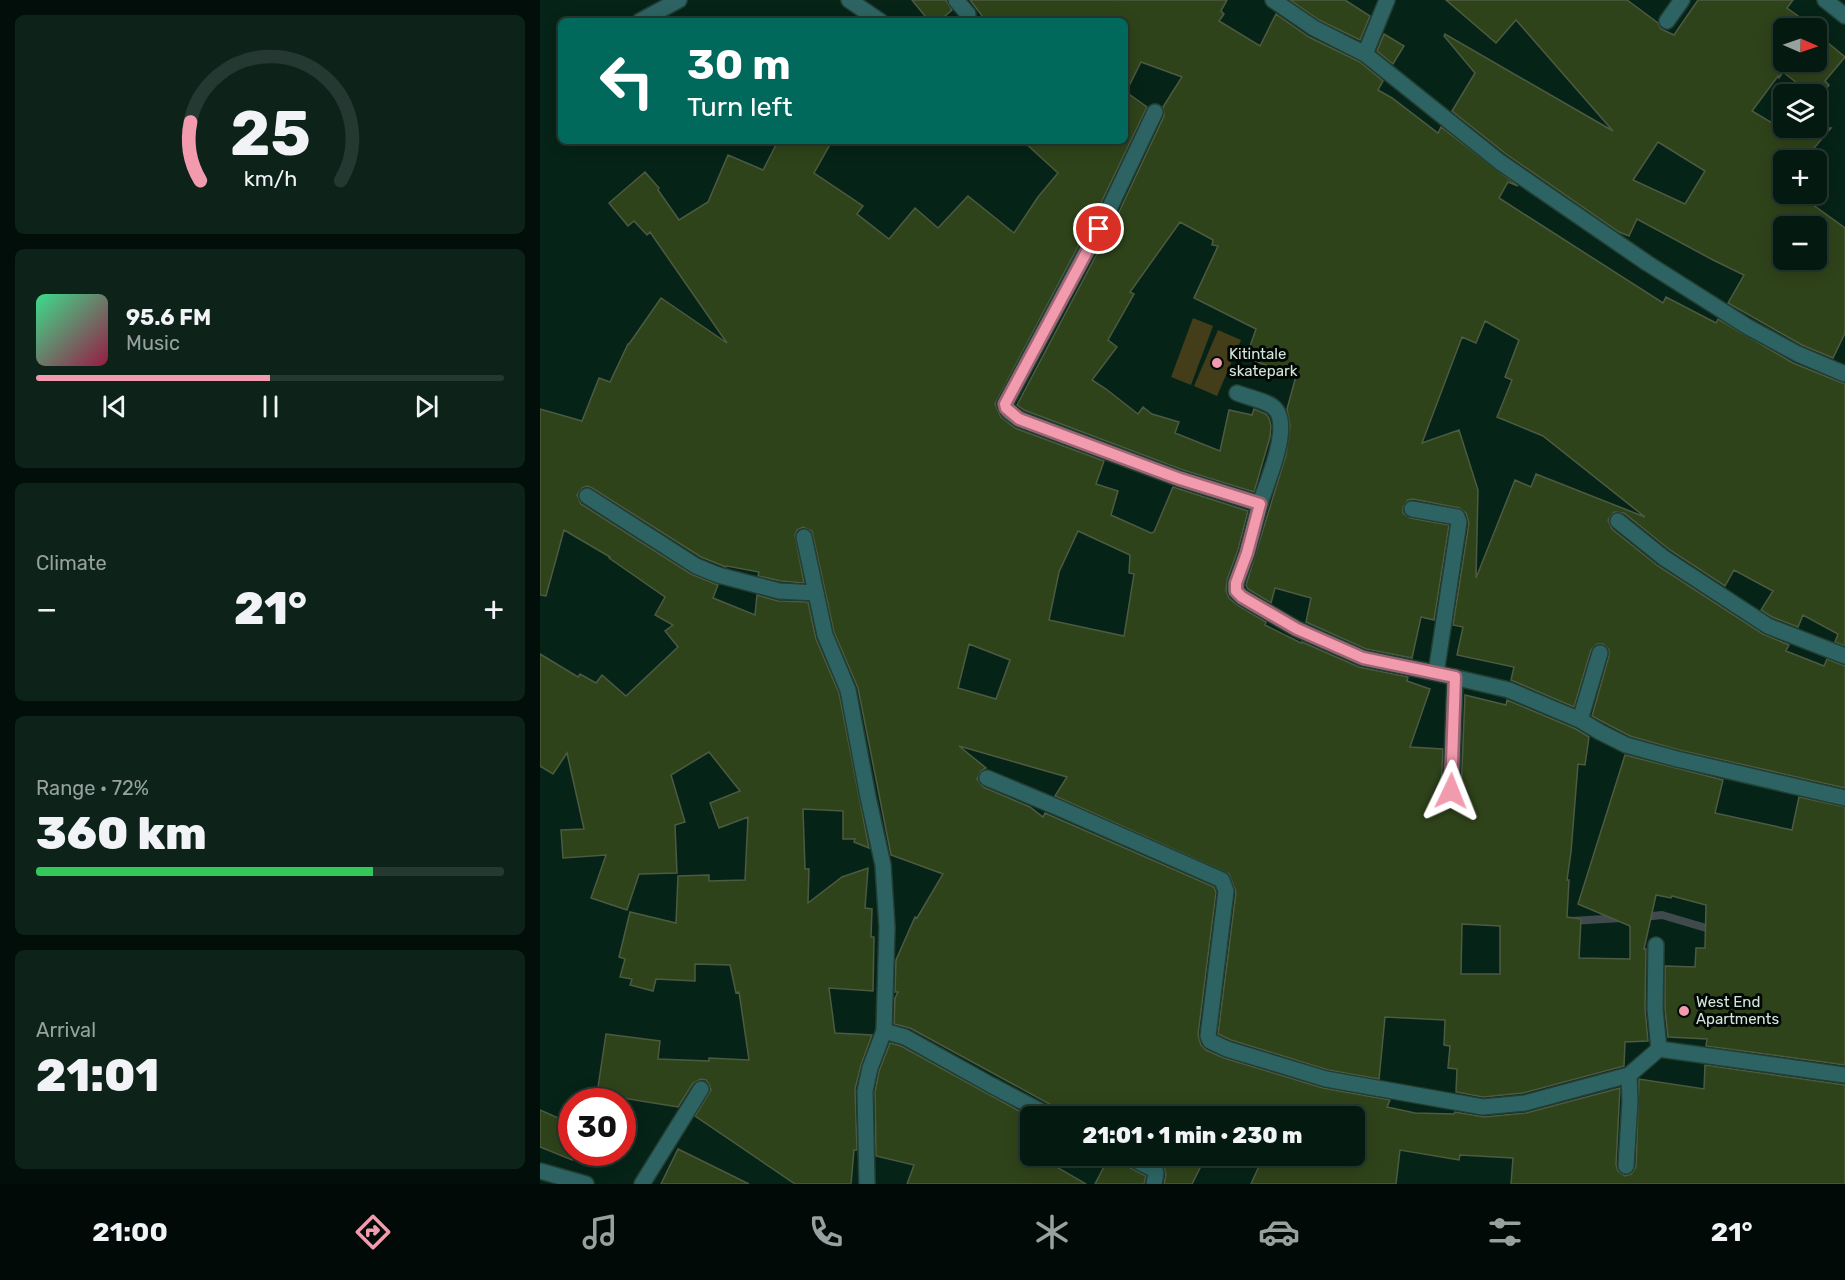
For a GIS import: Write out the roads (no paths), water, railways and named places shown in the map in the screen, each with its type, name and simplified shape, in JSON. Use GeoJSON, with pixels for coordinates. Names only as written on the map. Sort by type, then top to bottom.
{"type":"FeatureCollection","features":[{"type":"Feature","properties":{"kind":"street"},"geometry":{"type":"LineString","coordinates":[[646,18],[679,0]]}},
{"type":"Feature","properties":{"kind":"street"},"geometry":{"type":"LineString","coordinates":[[956,0],[969,14]]}},
{"type":"Feature","properties":{"kind":"street"},"geometry":{"type":"LineString","coordinates":[[1273,0],[1314,28],[1365,54],[1500,162],[1647,263],[1748,327],[1797,354],[1845,374]]}},
{"type":"Feature","properties":{"kind":"street"},"geometry":{"type":"LineString","coordinates":[[1365,54],[1387,0]]}},
{"type":"Feature","properties":{"kind":"street"},"geometry":{"type":"LineString","coordinates":[[1667,21],[1682,0]]}},
{"type":"Feature","properties":{"kind":"street"},"geometry":{"type":"LineString","coordinates":[[1825,0],[1845,16]]}},
{"type":"Feature","properties":{"kind":"street"},"geometry":{"type":"LineString","coordinates":[[860,3],[877,18]]}},
{"type":"Feature","properties":{"kind":"street"},"geometry":{"type":"LineString","coordinates":[[1155,112],[1110,207],[1005,404],[1006,408],[1019,419],[1180,479],[1260,504]]}},
{"type":"Feature","properties":{"kind":"street"},"geometry":{"type":"LineString","coordinates":[[1237,393],[1273,406],[1279,416],[1281,428],[1280,442],[1236,583],[1238,594],[1297,629],[1363,658],[1509,690],[1580,720],[1626,745],[1688,762],[1845,798]]}},
{"type":"Feature","properties":{"kind":"street"},"geometry":{"type":"LineString","coordinates":[[588,496],[696,566],[718,575],[779,591],[816,593]]}},
{"type":"Feature","properties":{"kind":"street"},"geometry":{"type":"LineString","coordinates":[[1412,509],[1457,518],[1459,522],[1436,673]]}},
{"type":"Feature","properties":{"kind":"street"},"geometry":{"type":"LineString","coordinates":[[1618,521],[1664,558],[1768,626],[1845,656]]}},
{"type":"Feature","properties":{"kind":"street"},"geometry":{"type":"LineString","coordinates":[[804,537],[825,635],[848,690],[883,865],[887,927],[884,1031],[870,1068],[865,1091],[867,1184]]}},
{"type":"Feature","properties":{"kind":"street"},"geometry":{"type":"LineString","coordinates":[[1580,720],[1600,653]]}},
{"type":"Feature","properties":{"kind":"street"},"geometry":{"type":"LineString","coordinates":[[1451,791],[1455,677]]}},
{"type":"Feature","properties":{"kind":"street"},"geometry":{"type":"LineString","coordinates":[[987,778],[1222,880],[1226,891],[1208,1036],[1210,1041],[1216,1045],[1326,1080],[1483,1107],[1525,1103],[1629,1075],[1659,1050],[1845,1075]]}},
{"type":"Feature","properties":{"kind":"street"},"geometry":{"type":"LineString","coordinates":[[1656,945],[1655,1009],[1659,1050]]}},
{"type":"Feature","properties":{"kind":"street"},"geometry":{"type":"LineString","coordinates":[[884,1031],[905,1037],[1031,1106]]}},
{"type":"Feature","properties":{"kind":"street"},"geometry":{"type":"LineString","coordinates":[[1626,1166],[1630,1101],[1629,1075]]}},
{"type":"Feature","properties":{"kind":"street"},"geometry":{"type":"LineString","coordinates":[[642,1184],[701,1089]]}},
{"type":"Feature","properties":{"kind":"street"},"geometry":{"type":"LineString","coordinates":[[1147,1166],[1155,1170],[1154,1184]]}},
{"type":"Feature","properties":{"kind":"street"},"geometry":{"type":"LineString","coordinates":[[540,1172],[586,1184]]}},
{"type":"Feature","properties":{"kind":"waterway"},"geometry":{"type":"LineString","coordinates":[[1643,917],[1662,915],[1713,930]]}},
{"type":"Feature","properties":{"kind":"waterway"},"geometry":{"type":"LineString","coordinates":[[1571,921],[1622,918]]}},
{"type":"Feature","properties":{"kind":"place","name":"Kitintale skatepark"},"geometry":{"type":"Point","coordinates":[1217,363]}},
{"type":"Feature","properties":{"kind":"place","name":"West End Apartments"},"geometry":{"type":"Point","coordinates":[1684,1011]}}]}
